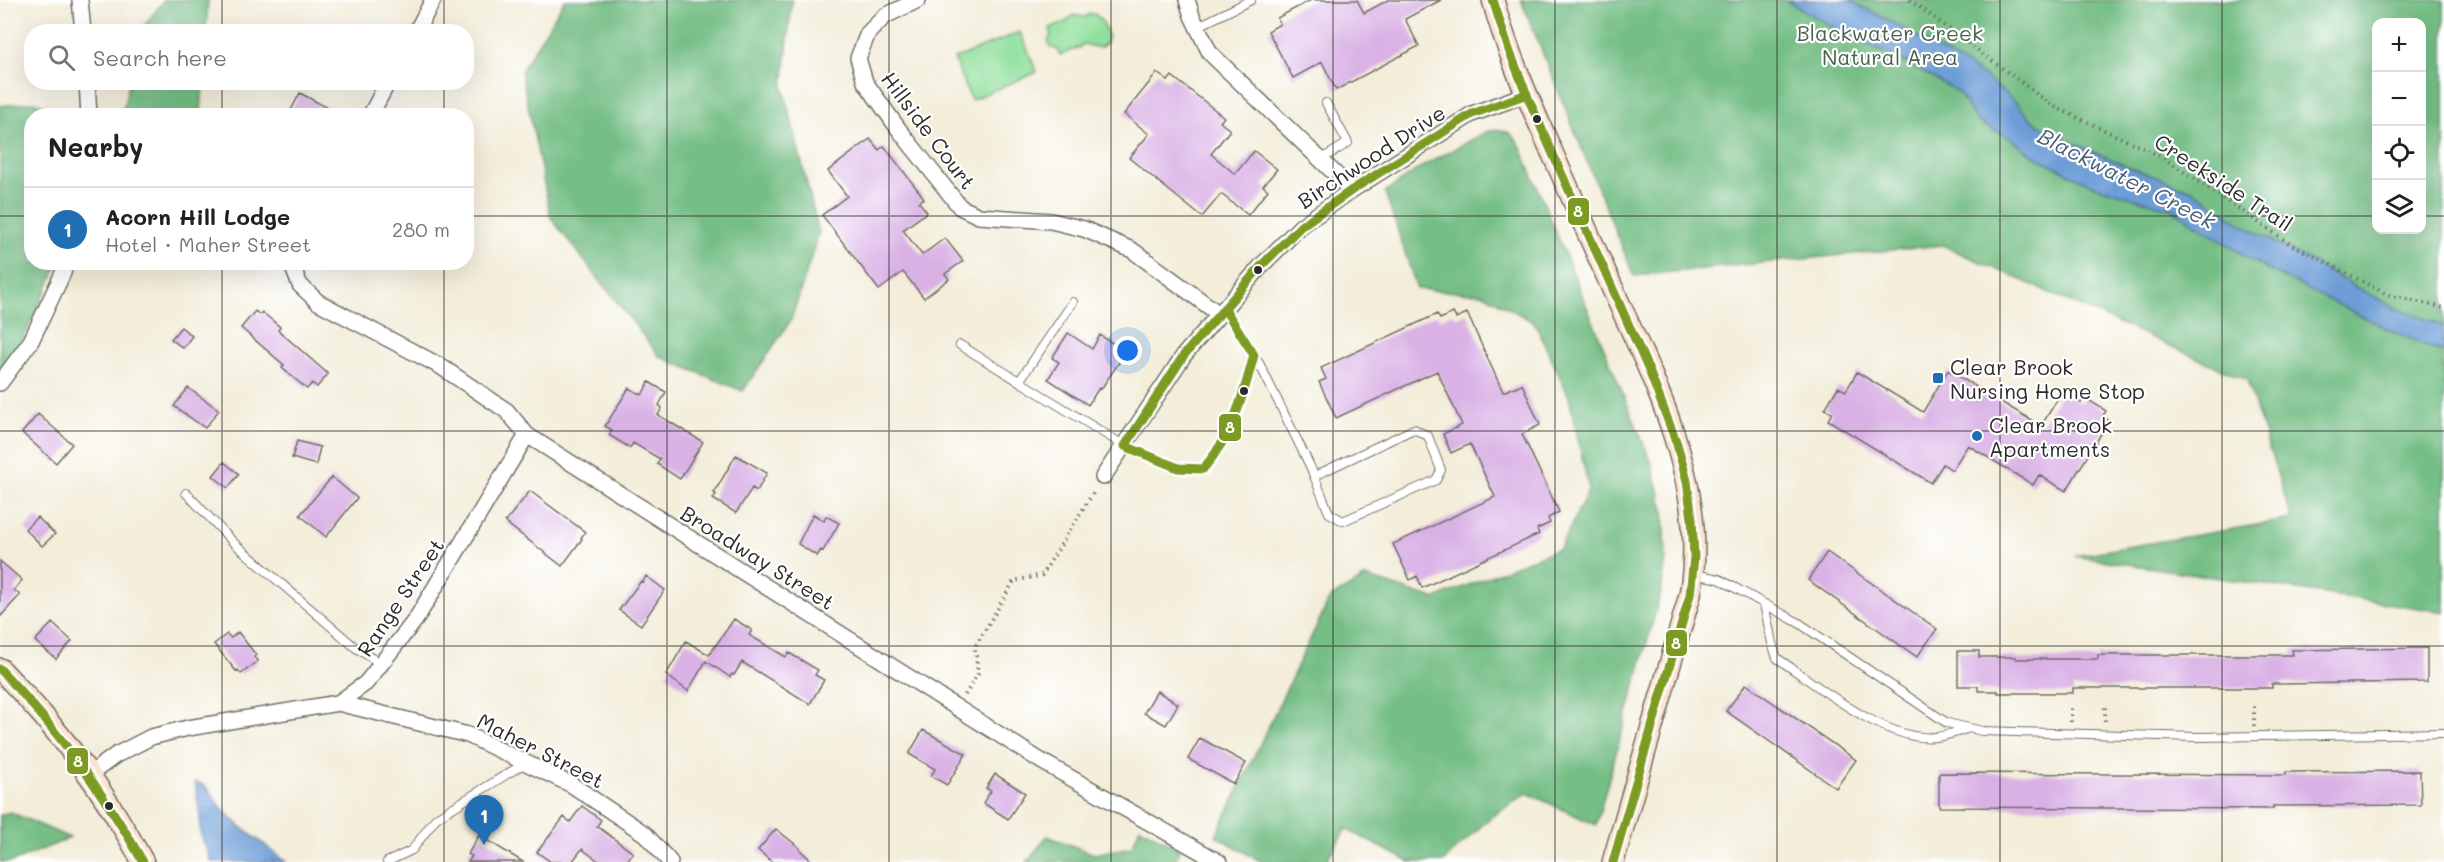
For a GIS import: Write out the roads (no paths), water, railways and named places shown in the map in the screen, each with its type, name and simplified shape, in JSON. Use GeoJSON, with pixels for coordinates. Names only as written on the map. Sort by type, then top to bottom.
{"type":"FeatureCollection","features":[{"type":"Feature","properties":{"kind":"street"},"geometry":{"type":"LineString","coordinates":[[80,0],[82,24]]}},
{"type":"Feature","properties":{"kind":"street"},"geometry":{"type":"LineString","coordinates":[[420,24],[433,0]]}},
{"type":"Feature","properties":{"kind":"street","name":"Hillside Court"},"geometry":{"type":"LineString","coordinates":[[918,0],[885,16],[868,33],[858,58],[865,82],[960,207],[979,216],[1051,221],[1084,229],[1132,250],[1222,311]]}},
{"type":"Feature","properties":{"kind":"street"},"geometry":{"type":"LineString","coordinates":[[1187,0],[1210,53],[1352,190]]}},
{"type":"Feature","properties":{"kind":"street"},"geometry":{"type":"LineString","coordinates":[[1493,0],[1504,38],[1527,94],[1637,340],[1667,415],[1690,496],[1695,552],[1694,574],[1684,618],[1613,862]]}},
{"type":"Feature","properties":{"kind":"street"},"geometry":{"type":"LineString","coordinates":[[87,90],[88,108]]}},
{"type":"Feature","properties":{"kind":"street"},"geometry":{"type":"LineString","coordinates":[[374,108],[384,90]]}},
{"type":"Feature","properties":{"kind":"street","name":"Birchwood Drive"},"geometry":{"type":"LineString","coordinates":[[1103,477],[1184,355],[1262,265],[1301,226],[1352,190],[1472,114],[1527,94]]}},
{"type":"Feature","properties":{"kind":"street"},"geometry":{"type":"LineString","coordinates":[[0,383],[32,341],[64,270]]}},
{"type":"Feature","properties":{"kind":"street","name":"Broadway Street"},"geometry":{"type":"LineString","coordinates":[[295,270],[300,285],[318,302],[440,366],[507,411],[527,435],[1041,761],[1219,862]]}},
{"type":"Feature","properties":{"kind":"street","name":"Range Street"},"geometry":{"type":"LineString","coordinates":[[90,774],[116,754],[151,737],[188,728],[338,703],[366,683],[416,619],[527,435]]}},
{"type":"Feature","properties":{"kind":"street"},"geometry":{"type":"LineString","coordinates":[[0,669],[62,735],[117,814],[143,862]]}},
{"type":"Feature","properties":{"kind":"street","name":"Maher Street"},"geometry":{"type":"LineString","coordinates":[[338,703],[468,735],[572,784],[645,834],[670,862]]}},
{"type":"Feature","properties":{"kind":"lane"},"geometry":{"type":"LineString","coordinates":[[1197,27],[1251,0]]}},
{"type":"Feature","properties":{"kind":"lane"},"geometry":{"type":"LineString","coordinates":[[1320,159],[1348,143],[1326,104]]}},
{"type":"Feature","properties":{"kind":"lane"},"geometry":{"type":"LineString","coordinates":[[1020,380],[1073,302]]}},
{"type":"Feature","properties":{"kind":"lane"},"geometry":{"type":"LineString","coordinates":[[1222,311],[1254,355],[1314,476],[1329,513],[1343,521],[1436,480],[1442,470],[1428,436],[1414,429],[1314,476]]}},
{"type":"Feature","properties":{"kind":"lane"},"geometry":{"type":"LineString","coordinates":[[960,345],[1125,446],[1179,468],[1203,469],[1216,457],[1242,401],[1254,355]]}},
{"type":"Feature","properties":{"kind":"lane"},"geometry":{"type":"LineString","coordinates":[[186,493],[234,543],[356,648],[381,664]]}},
{"type":"Feature","properties":{"kind":"lane"},"geometry":{"type":"LineString","coordinates":[[1694,574],[1719,579],[1799,623],[1947,723],[1982,731],[2197,737],[2444,733]]}},
{"type":"Feature","properties":{"kind":"lane"},"geometry":{"type":"LineString","coordinates":[[1764,604],[1777,658],[1870,721],[1908,735],[1935,738],[1970,728]]}},
{"type":"Feature","properties":{"kind":"lane"},"geometry":{"type":"LineString","coordinates":[[387,862],[412,850],[436,818],[525,762]]}},
{"type":"Feature","properties":{"kind":"water","name":"Blackwater Creek"},"geometry":{"type":"Polygon","coordinates":[[[1786,0],[1849,0],[1888,20],[1983,75],[2014,101],[2033,121],[2068,141],[2136,170],[2192,190],[2241,224],[2395,308],[2444,326],[2444,353],[2388,329],[2268,270],[2172,209],[2092,185],[2031,154],[2009,137],[1978,122],[1958,92],[1904,61],[1849,37],[1786,0]]]}},
{"type":"Feature","properties":{"kind":"water"},"geometry":{"type":"Polygon","coordinates":[[[195,782],[207,788],[236,823],[286,862],[211,862],[200,832],[195,782]]]}},
{"type":"Feature","properties":{"kind":"place","name":"Clear Brook Nursing Home Stop"},"geometry":{"type":"Point","coordinates":[1938,378]}},
{"type":"Feature","properties":{"kind":"place","name":"Clear Brook Apartments"},"geometry":{"type":"Point","coordinates":[1977,436]}},
{"type":"Feature","properties":{"kind":"place","name":"Acorn Hill Lodge"},"geometry":{"type":"Point","coordinates":[484,845]}},
{"type":"Feature","properties":{"kind":"park label","name":"Blackwater Creek Natural Area"},"geometry":{"type":"Point","coordinates":[1890,44]}}]}
